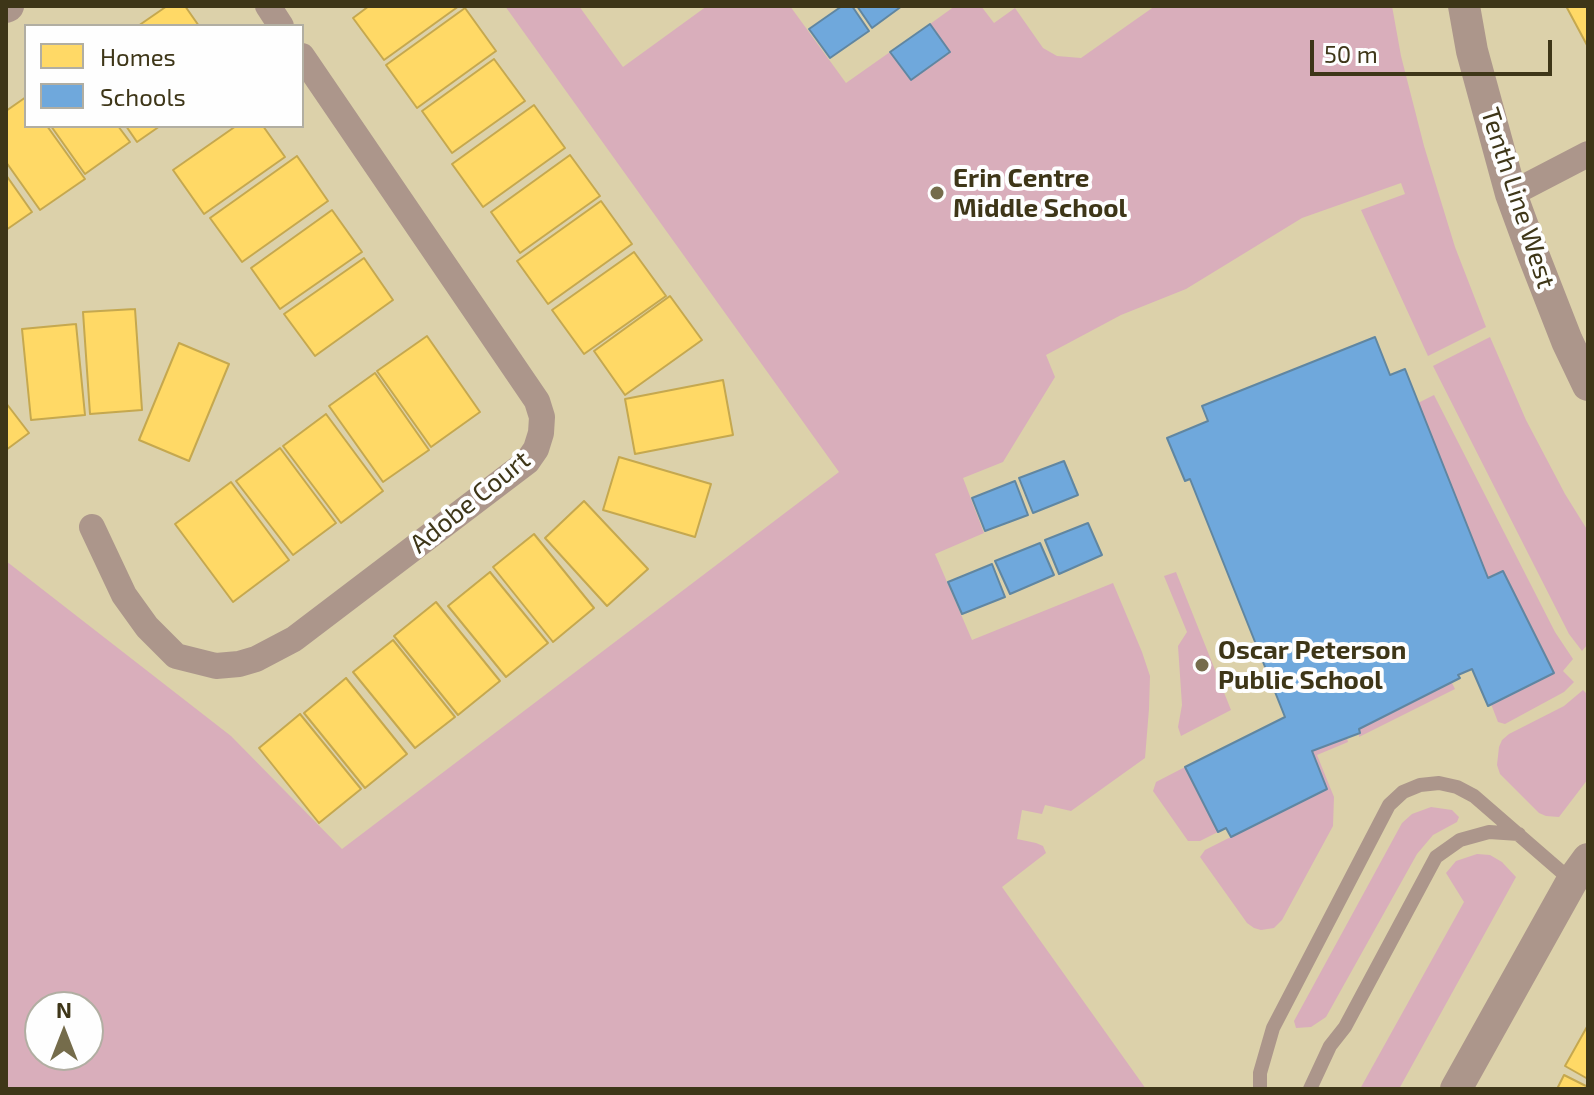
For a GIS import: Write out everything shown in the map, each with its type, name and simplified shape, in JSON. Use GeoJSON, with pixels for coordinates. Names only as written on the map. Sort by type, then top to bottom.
{"type":"FeatureCollection","features":[{"type":"Feature","properties":{"kind":"street"},"geometry":{"type":"LineString","coordinates":[[268,6],[280,24]]}},
{"type":"Feature","properties":{"kind":"street","name":"Tenth Line West"},"geometry":{"type":"LineString","coordinates":[[1464,6],[1472,51],[1511,194],[1567,341],[1588,385]]}},
{"type":"Feature","properties":{"kind":"street","name":"Adobe Court"},"geometry":{"type":"LineString","coordinates":[[92,527],[124,595],[147,627],[176,656],[216,666],[239,664],[256,659],[294,639],[527,462],[536,449],[542,417],[537,401],[304,59]]}},
{"type":"Feature","properties":{"kind":"street"},"geometry":{"type":"LineString","coordinates":[[1511,194],[1588,154]]}},
{"type":"Feature","properties":{"kind":"street"},"geometry":{"type":"LineString","coordinates":[[1456,1089],[1580,870]]}},
{"type":"Feature","properties":{"kind":"lane"},"geometry":{"type":"LineString","coordinates":[[1260,1089],[1260,1073],[1273,1028],[1389,805],[1403,792],[1420,785],[1439,783],[1457,787],[1474,796],[1519,834],[1580,870]]}},
{"type":"Feature","properties":{"kind":"lane"},"geometry":{"type":"LineString","coordinates":[[1310,1089],[1330,1046],[1345,1027],[1436,857],[1460,840],[1489,832],[1519,834]]}},
{"type":"Feature","properties":{"kind":"shaded area"},"geometry":{"type":"Polygon","coordinates":[[[505,6],[579,6],[623,67],[707,6],[790,6],[846,83],[890,52],[911,80],[950,53],[930,24],[955,6],[981,6],[994,23],[1015,8],[1043,48],[1057,56],[1081,58],[1155,6],[1392,6],[1424,146],[1455,247],[1486,327],[1428,356],[1361,210],[1405,194],[1401,183],[1302,218],[1186,289],[1121,315],[1046,355],[1055,377],[1003,462],[963,478],[984,533],[935,554],[972,640],[1113,583],[1142,652],[1150,676],[1145,758],[1071,811],[1045,805],[1042,814],[1022,810],[1017,839],[1043,846],[1046,853],[1002,887],[1146,1089],[6,1089],[6,561],[231,736],[342,849],[839,472],[505,6]]]}},
{"type":"Feature","properties":{"kind":"shaded area"},"geometry":{"type":"Polygon","coordinates":[[[1490,337],[1526,420],[1588,531],[1588,644],[1582,651],[1569,634],[1433,366],[1490,337]]]}},
{"type":"Feature","properties":{"kind":"shaded area"},"geometry":{"type":"Polygon","coordinates":[[[1434,395],[1555,632],[1573,659],[1563,671],[1574,682],[1564,692],[1505,724],[1498,722],[1491,704],[1554,672],[1503,571],[1488,578],[1418,403],[1434,395]]]}},
{"type":"Feature","properties":{"kind":"shaded area"},"geometry":{"type":"Polygon","coordinates":[[[1176,572],[1231,710],[1181,736],[1178,727],[1182,705],[1178,646],[1187,632],[1164,576],[1176,572]]]}},
{"type":"Feature","properties":{"kind":"shaded area"},"geometry":{"type":"Polygon","coordinates":[[[1452,683],[1455,689],[1359,737],[1359,729],[1452,683]]]}},
{"type":"Feature","properties":{"kind":"shaded area"},"geometry":{"type":"Polygon","coordinates":[[[1583,690],[1588,695],[1588,779],[1559,817],[1546,816],[1539,813],[1500,774],[1497,765],[1499,747],[1509,734],[1564,706],[1583,690]]]}},
{"type":"Feature","properties":{"kind":"shaded area"},"geometry":{"type":"Polygon","coordinates":[[[1347,738],[1348,742],[1317,755],[1334,797],[1333,826],[1282,920],[1274,928],[1254,928],[1247,923],[1200,857],[1205,850],[1326,789],[1312,751],[1347,738]]]}},
{"type":"Feature","properties":{"kind":"shaded area"},"geometry":{"type":"Polygon","coordinates":[[[1185,767],[1218,832],[1200,841],[1188,841],[1153,791],[1156,782],[1185,767]]]}},
{"type":"Feature","properties":{"kind":"shaded area"},"geometry":{"type":"Polygon","coordinates":[[[1431,807],[1452,810],[1459,817],[1457,822],[1433,835],[1417,854],[1326,1017],[1311,1027],[1296,1028],[1294,1021],[1402,823],[1412,814],[1431,807]]]}},
{"type":"Feature","properties":{"kind":"shaded area"},"geometry":{"type":"Polygon","coordinates":[[[1477,854],[1490,855],[1502,862],[1516,877],[1399,1089],[1360,1089],[1464,902],[1446,873],[1456,861],[1477,854]]]}},
{"type":"Feature","properties":{"kind":"building: Homes"},"geometry":{"type":"Polygon","coordinates":[[[167,6],[185,6],[198,24],[141,24],[167,6]]]}},
{"type":"Feature","properties":{"kind":"building: Homes"},"geometry":{"type":"Polygon","coordinates":[[[369,6],[459,6],[384,60],[353,18],[369,6]]]}},
{"type":"Feature","properties":{"kind":"building: Homes"},"geometry":{"type":"Polygon","coordinates":[[[1566,6],[1588,6],[1588,47],[1566,6]]]}},
{"type":"Feature","properties":{"kind":"building: Homes"},"geometry":{"type":"Polygon","coordinates":[[[465,8],[496,51],[417,108],[386,65],[465,8]]]}},
{"type":"Feature","properties":{"kind":"building: Homes"},"geometry":{"type":"Polygon","coordinates":[[[494,59],[525,101],[452,153],[422,111],[494,59]]]}},
{"type":"Feature","properties":{"kind":"building: Homes"},"geometry":{"type":"Polygon","coordinates":[[[24,98],[24,128],[48,128],[85,179],[40,210],[6,162],[6,111],[24,98]]]}},
{"type":"Feature","properties":{"kind":"building: Homes"},"geometry":{"type":"Polygon","coordinates":[[[534,105],[565,148],[483,207],[452,164],[534,105]]]}},
{"type":"Feature","properties":{"kind":"building: Homes"},"geometry":{"type":"Polygon","coordinates":[[[52,128],[120,128],[130,142],[85,174],[52,128]]]}},
{"type":"Feature","properties":{"kind":"building: Homes"},"geometry":{"type":"Polygon","coordinates":[[[127,128],[157,128],[137,142],[127,128]]]}},
{"type":"Feature","properties":{"kind":"building: Homes"},"geometry":{"type":"Polygon","coordinates":[[[233,128],[264,128],[285,157],[204,214],[173,170],[233,128]]]}},
{"type":"Feature","properties":{"kind":"building: Homes"},"geometry":{"type":"Polygon","coordinates":[[[570,155],[600,196],[520,253],[491,212],[570,155]]]}},
{"type":"Feature","properties":{"kind":"building: Homes"},"geometry":{"type":"Polygon","coordinates":[[[297,156],[328,201],[242,262],[210,218],[297,156]]]}},
{"type":"Feature","properties":{"kind":"building: Homes"},"geometry":{"type":"Polygon","coordinates":[[[6,175],[32,212],[6,230],[6,175]]]}},
{"type":"Feature","properties":{"kind":"building: Homes"},"geometry":{"type":"Polygon","coordinates":[[[601,201],[632,244],[548,304],[517,261],[601,201]]]}},
{"type":"Feature","properties":{"kind":"building: Homes"},"geometry":{"type":"Polygon","coordinates":[[[332,210],[362,252],[280,309],[251,268],[332,210]]]}},
{"type":"Feature","properties":{"kind":"building: Homes"},"geometry":{"type":"Polygon","coordinates":[[[634,252],[666,296],[584,354],[552,310],[634,252]]]}},
{"type":"Feature","properties":{"kind":"building: Homes"},"geometry":{"type":"Polygon","coordinates":[[[364,258],[393,300],[315,356],[284,314],[364,258]]]}},
{"type":"Feature","properties":{"kind":"building: Homes"},"geometry":{"type":"Polygon","coordinates":[[[670,296],[702,340],[625,395],[594,351],[670,296]]]}},
{"type":"Feature","properties":{"kind":"building: Homes"},"geometry":{"type":"Polygon","coordinates":[[[135,309],[142,410],[90,414],[83,312],[135,309]]]}},
{"type":"Feature","properties":{"kind":"building: Homes"},"geometry":{"type":"Polygon","coordinates":[[[76,324],[85,415],[31,420],[22,329],[76,324]]]}},
{"type":"Feature","properties":{"kind":"building: Homes"},"geometry":{"type":"Polygon","coordinates":[[[427,336],[480,412],[431,447],[377,371],[427,336]]]}},
{"type":"Feature","properties":{"kind":"building: Homes"},"geometry":{"type":"Polygon","coordinates":[[[179,343],[229,364],[189,461],[139,440],[179,343]]]}},
{"type":"Feature","properties":{"kind":"building: Homes"},"geometry":{"type":"Polygon","coordinates":[[[375,373],[429,450],[383,482],[329,406],[375,373]]]}},
{"type":"Feature","properties":{"kind":"building: Homes"},"geometry":{"type":"Polygon","coordinates":[[[723,380],[733,435],[635,454],[625,399],[723,380]]]}},
{"type":"Feature","properties":{"kind":"building: Homes"},"geometry":{"type":"Polygon","coordinates":[[[6,403],[29,433],[6,450],[6,403]]]}},
{"type":"Feature","properties":{"kind":"building: Homes"},"geometry":{"type":"Polygon","coordinates":[[[326,414],[383,491],[341,523],[283,446],[326,414]]]}},
{"type":"Feature","properties":{"kind":"building: Homes"},"geometry":{"type":"Polygon","coordinates":[[[280,448],[336,523],[293,555],[236,481],[280,448]]]}},
{"type":"Feature","properties":{"kind":"building: Homes"},"geometry":{"type":"Polygon","coordinates":[[[619,457],[711,484],[695,537],[603,510],[619,457]]]}},
{"type":"Feature","properties":{"kind":"building: Homes"},"geometry":{"type":"Polygon","coordinates":[[[231,482],[289,560],[233,602],[175,524],[231,482]]]}},
{"type":"Feature","properties":{"kind":"building: Homes"},"geometry":{"type":"Polygon","coordinates":[[[584,501],[648,569],[607,606],[545,538],[584,501]]]}},
{"type":"Feature","properties":{"kind":"building: Homes"},"geometry":{"type":"Polygon","coordinates":[[[534,534],[594,608],[553,642],[493,567],[534,534]]]}},
{"type":"Feature","properties":{"kind":"building: Homes"},"geometry":{"type":"Polygon","coordinates":[[[490,572],[548,643],[506,677],[448,606],[490,572]]]}},
{"type":"Feature","properties":{"kind":"building: Homes"},"geometry":{"type":"Polygon","coordinates":[[[436,602],[500,681],[458,715],[394,636],[436,602]]]}},
{"type":"Feature","properties":{"kind":"building: Homes"},"geometry":{"type":"Polygon","coordinates":[[[393,640],[455,717],[415,748],[353,672],[393,640]]]}},
{"type":"Feature","properties":{"kind":"building: Homes"},"geometry":{"type":"Polygon","coordinates":[[[346,678],[407,754],[365,788],[304,713],[346,678]]]}},
{"type":"Feature","properties":{"kind":"building: Homes"},"geometry":{"type":"Polygon","coordinates":[[[300,714],[361,789],[319,823],[259,748],[300,714]]]}},
{"type":"Feature","properties":{"kind":"building: Homes"},"geometry":{"type":"Polygon","coordinates":[[[1588,1025],[1588,1079],[1565,1066],[1588,1025]]]}},
{"type":"Feature","properties":{"kind":"building: Homes"},"geometry":{"type":"Polygon","coordinates":[[[1564,1075],[1588,1087],[1588,1089],[1557,1089],[1564,1075]]]}},
{"type":"Feature","properties":{"kind":"building: Schools"},"geometry":{"type":"Polygon","coordinates":[[[842,6],[852,6],[869,31],[830,58],[809,29],[842,6]]]}},
{"type":"Feature","properties":{"kind":"building: Schools"},"geometry":{"type":"Polygon","coordinates":[[[857,6],[902,6],[872,28],[857,6]]]}},
{"type":"Feature","properties":{"kind":"building: Schools"},"geometry":{"type":"Polygon","coordinates":[[[930,24],[950,52],[911,80],[890,52],[930,24]]]}},
{"type":"Feature","properties":{"kind":"building: Schools"},"geometry":{"type":"Polygon","coordinates":[[[1375,337],[1390,375],[1405,369],[1488,578],[1503,571],[1554,673],[1488,706],[1472,669],[1458,675],[1460,678],[1359,729],[1360,733],[1312,751],[1327,789],[1231,837],[1226,828],[1218,832],[1185,767],[1285,717],[1190,479],[1185,481],[1167,438],[1208,421],[1202,406],[1375,337]]]}},
{"type":"Feature","properties":{"kind":"building: Schools"},"geometry":{"type":"Polygon","coordinates":[[[1064,461],[1078,495],[1033,513],[1019,478],[1064,461]]]}},
{"type":"Feature","properties":{"kind":"building: Schools"},"geometry":{"type":"Polygon","coordinates":[[[1015,481],[1028,515],[985,531],[972,498],[1015,481]]]}},
{"type":"Feature","properties":{"kind":"building: Schools"},"geometry":{"type":"Polygon","coordinates":[[[1088,523],[1102,555],[1059,574],[1045,540],[1088,523]]]}},
{"type":"Feature","properties":{"kind":"building: Schools"},"geometry":{"type":"Polygon","coordinates":[[[1040,543],[1054,575],[1010,594],[995,561],[1040,543]]]}},
{"type":"Feature","properties":{"kind":"building: Schools"},"geometry":{"type":"Polygon","coordinates":[[[992,564],[1005,597],[962,614],[948,582],[992,564]]]}},
{"type":"Feature","properties":{"kind":"place","name":"Erin Centre Middle School"},"geometry":{"type":"Point","coordinates":[937,193]}},
{"type":"Feature","properties":{"kind":"place","name":"Oscar Peterson Public School"},"geometry":{"type":"Point","coordinates":[1202,665]}}]}
